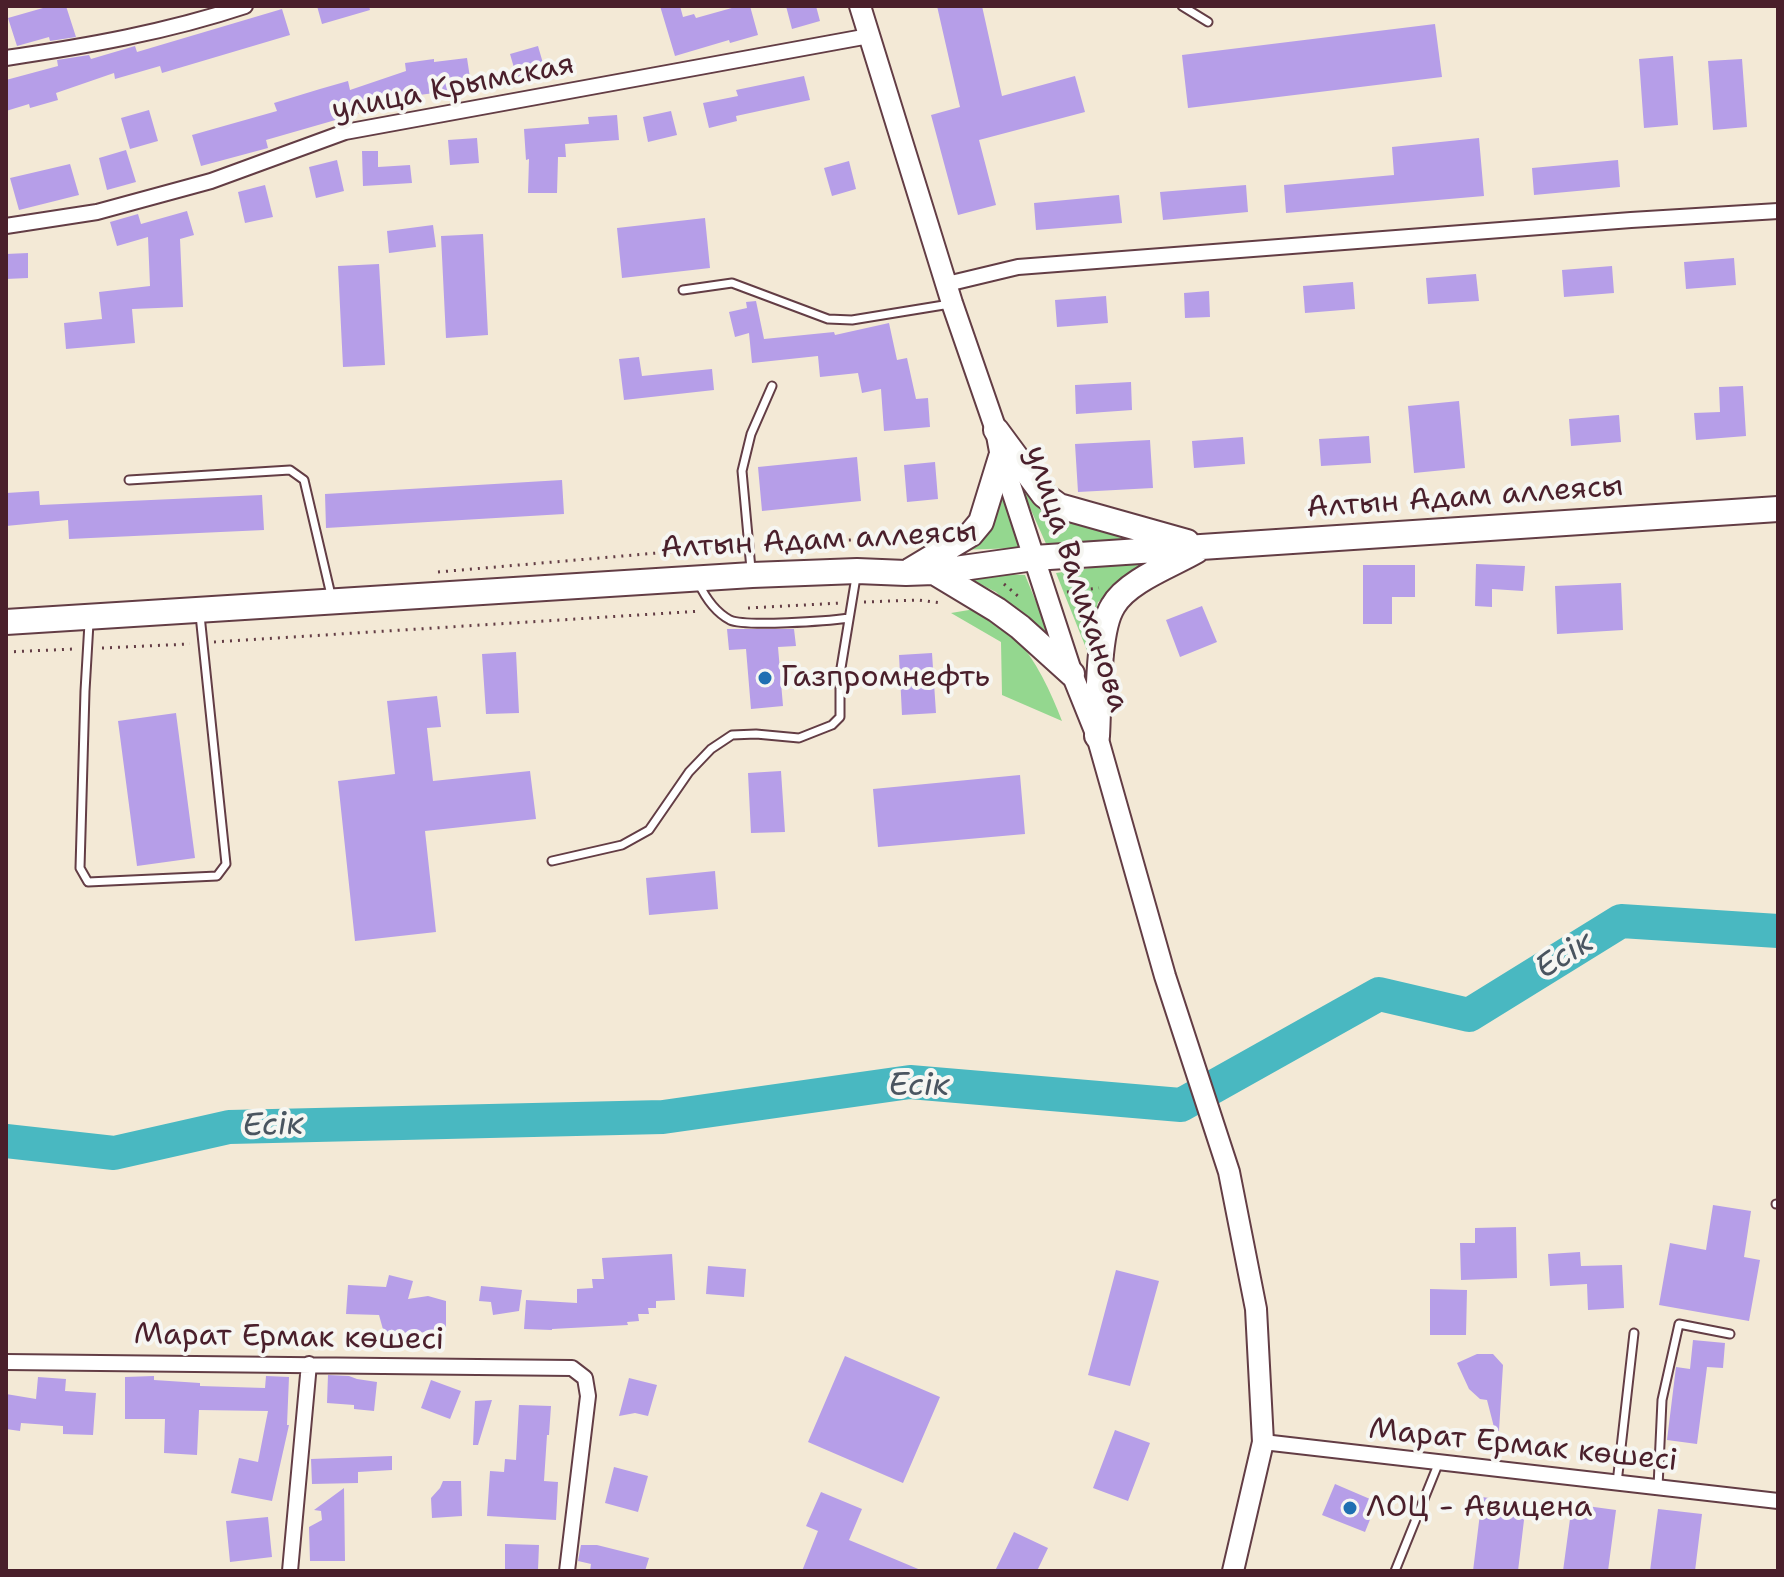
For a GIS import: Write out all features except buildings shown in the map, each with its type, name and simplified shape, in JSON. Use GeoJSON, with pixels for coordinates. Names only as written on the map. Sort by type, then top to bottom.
{"type":"FeatureCollection","features":[{"type":"Feature","properties":{"kind":"main road","name":"улица Валиханова"},"geometry":{"type":"LineString","coordinates":[[860,6],[996,430],[1001,457],[1072,674],[1097,736],[1165,976],[1229,1172],[1256,1309],[1263,1442],[1233,1571]]}},
{"type":"Feature","properties":{"kind":"main road"},"geometry":{"type":"LineString","coordinates":[[996,430],[1044,495],[1059,506],[1205,547]]}},
{"type":"Feature","properties":{"kind":"main road"},"geometry":{"type":"LineString","coordinates":[[906,573],[971,534],[979,525],[1001,457]]}},
{"type":"Feature","properties":{"kind":"main road","name":"Алтын Адам аллеясы"},"geometry":{"type":"LineString","coordinates":[[6,622],[752,575],[934,572],[1034,558],[1778,509]]}},
{"type":"Feature","properties":{"kind":"main road"},"geometry":{"type":"LineString","coordinates":[[1097,736],[1104,627],[1113,604],[1133,585],[1205,547]]}},
{"type":"Feature","properties":{"kind":"main road"},"geometry":{"type":"LineString","coordinates":[[934,572],[1004,615],[1072,674]]}},
{"type":"Feature","properties":{"kind":"street"},"geometry":{"type":"LineString","coordinates":[[6,58],[72,49],[197,22],[245,6]]}},
{"type":"Feature","properties":{"kind":"street","name":"улица Крымская"},"geometry":{"type":"LineString","coordinates":[[6,226],[97,212],[211,181],[345,132],[869,36]]}},
{"type":"Feature","properties":{"kind":"street"},"geometry":{"type":"LineString","coordinates":[[950,294],[1018,267],[1778,211]]}},
{"type":"Feature","properties":{"kind":"street","name":"Марат Ермак көшесі"},"geometry":{"type":"LineString","coordinates":[[6,1362],[572,1368],[585,1378],[588,1396],[567,1571]]}},
{"type":"Feature","properties":{"kind":"street"},"geometry":{"type":"LineString","coordinates":[[290,1571],[309,1364]]}},
{"type":"Feature","properties":{"kind":"street","name":"Марат Ермак көшесі"},"geometry":{"type":"LineString","coordinates":[[1263,1442],[1778,1501]]}},
{"type":"Feature","properties":{"kind":"lane"},"geometry":{"type":"LineString","coordinates":[[1182,6],[1208,22]]}},
{"type":"Feature","properties":{"kind":"lane"},"geometry":{"type":"LineString","coordinates":[[683,290],[732,283],[828,319],[852,320],[950,294]]}},
{"type":"Feature","properties":{"kind":"lane"},"geometry":{"type":"LineString","coordinates":[[752,575],[742,471],[751,434],[772,386]]}},
{"type":"Feature","properties":{"kind":"lane"},"geometry":{"type":"LineString","coordinates":[[129,480],[290,470],[304,480],[332,601]]}},
{"type":"Feature","properties":{"kind":"lane"},"geometry":{"type":"LineString","coordinates":[[552,861],[622,845],[649,830],[689,772],[711,749],[732,735],[799,738],[832,725],[840,717],[840,674],[857,571]]}},
{"type":"Feature","properties":{"kind":"lane"},"geometry":{"type":"LineString","coordinates":[[696,579],[717,610],[733,622],[849,618]]}},
{"type":"Feature","properties":{"kind":"lane"},"geometry":{"type":"LineString","coordinates":[[89,617],[80,868],[88,882],[217,876],[226,864],[199,610]]}},
{"type":"Feature","properties":{"kind":"lane"},"geometry":{"type":"LineString","coordinates":[[1658,1487],[1662,1400],[1679,1324],[1730,1334]]}},
{"type":"Feature","properties":{"kind":"lane"},"geometry":{"type":"LineString","coordinates":[[1617,1483],[1634,1333]]}},
{"type":"Feature","properties":{"kind":"lane"},"geometry":{"type":"LineString","coordinates":[[1395,1571],[1439,1462]]}},
{"type":"Feature","properties":{"kind":"path"},"geometry":{"type":"LineString","coordinates":[[437,572],[749,545],[905,537],[932,530]]}},
{"type":"Feature","properties":{"kind":"path"},"geometry":{"type":"LineString","coordinates":[[1064,592],[1103,588],[1100,577]]}},
{"type":"Feature","properties":{"kind":"path"},"geometry":{"type":"LineString","coordinates":[[998,581],[1022,600]]}},
{"type":"Feature","properties":{"kind":"path"},"geometry":{"type":"LineString","coordinates":[[6,652],[203,643],[851,602],[918,600],[942,603]]}},
{"type":"Feature","properties":{"kind":"green space"},"geometry":{"type":"Polygon","coordinates":[[[1014,472],[1096,526],[1131,541],[1047,546],[1014,472]]]}},
{"type":"Feature","properties":{"kind":"green space"},"geometry":{"type":"Polygon","coordinates":[[[1003,486],[1020,548],[955,550],[975,538],[996,514],[1003,486]]]}},
{"type":"Feature","properties":{"kind":"green space"},"geometry":{"type":"Polygon","coordinates":[[[1167,557],[1098,602],[1091,629],[1092,663],[1056,573],[1167,557]]]}},
{"type":"Feature","properties":{"kind":"green space"},"geometry":{"type":"Polygon","coordinates":[[[955,572],[1025,575],[1060,660],[996,592],[955,572]]]}},
{"type":"Feature","properties":{"kind":"green space"},"geometry":{"type":"Polygon","coordinates":[[[981,608],[1015,637],[1030,656],[1062,721],[1002,695],[1001,642],[951,613],[981,608]]]}},
{"type":"Feature","properties":{"kind":"waterway","name":"Есік"},"geometry":{"type":"LineString","coordinates":[[6,1141],[114,1153],[229,1127],[663,1117],[910,1082],[1181,1105],[1379,994],[1469,1015],[1621,921],[1778,931]]}},
{"type":"Feature","properties":{"kind":"place","name":"Газпромнефть"},"geometry":{"type":"Point","coordinates":[765,678]}},
{"type":"Feature","properties":{"kind":"place","name":"ЛОЦ - Авицена"},"geometry":{"type":"Point","coordinates":[1350,1508]}}]}
